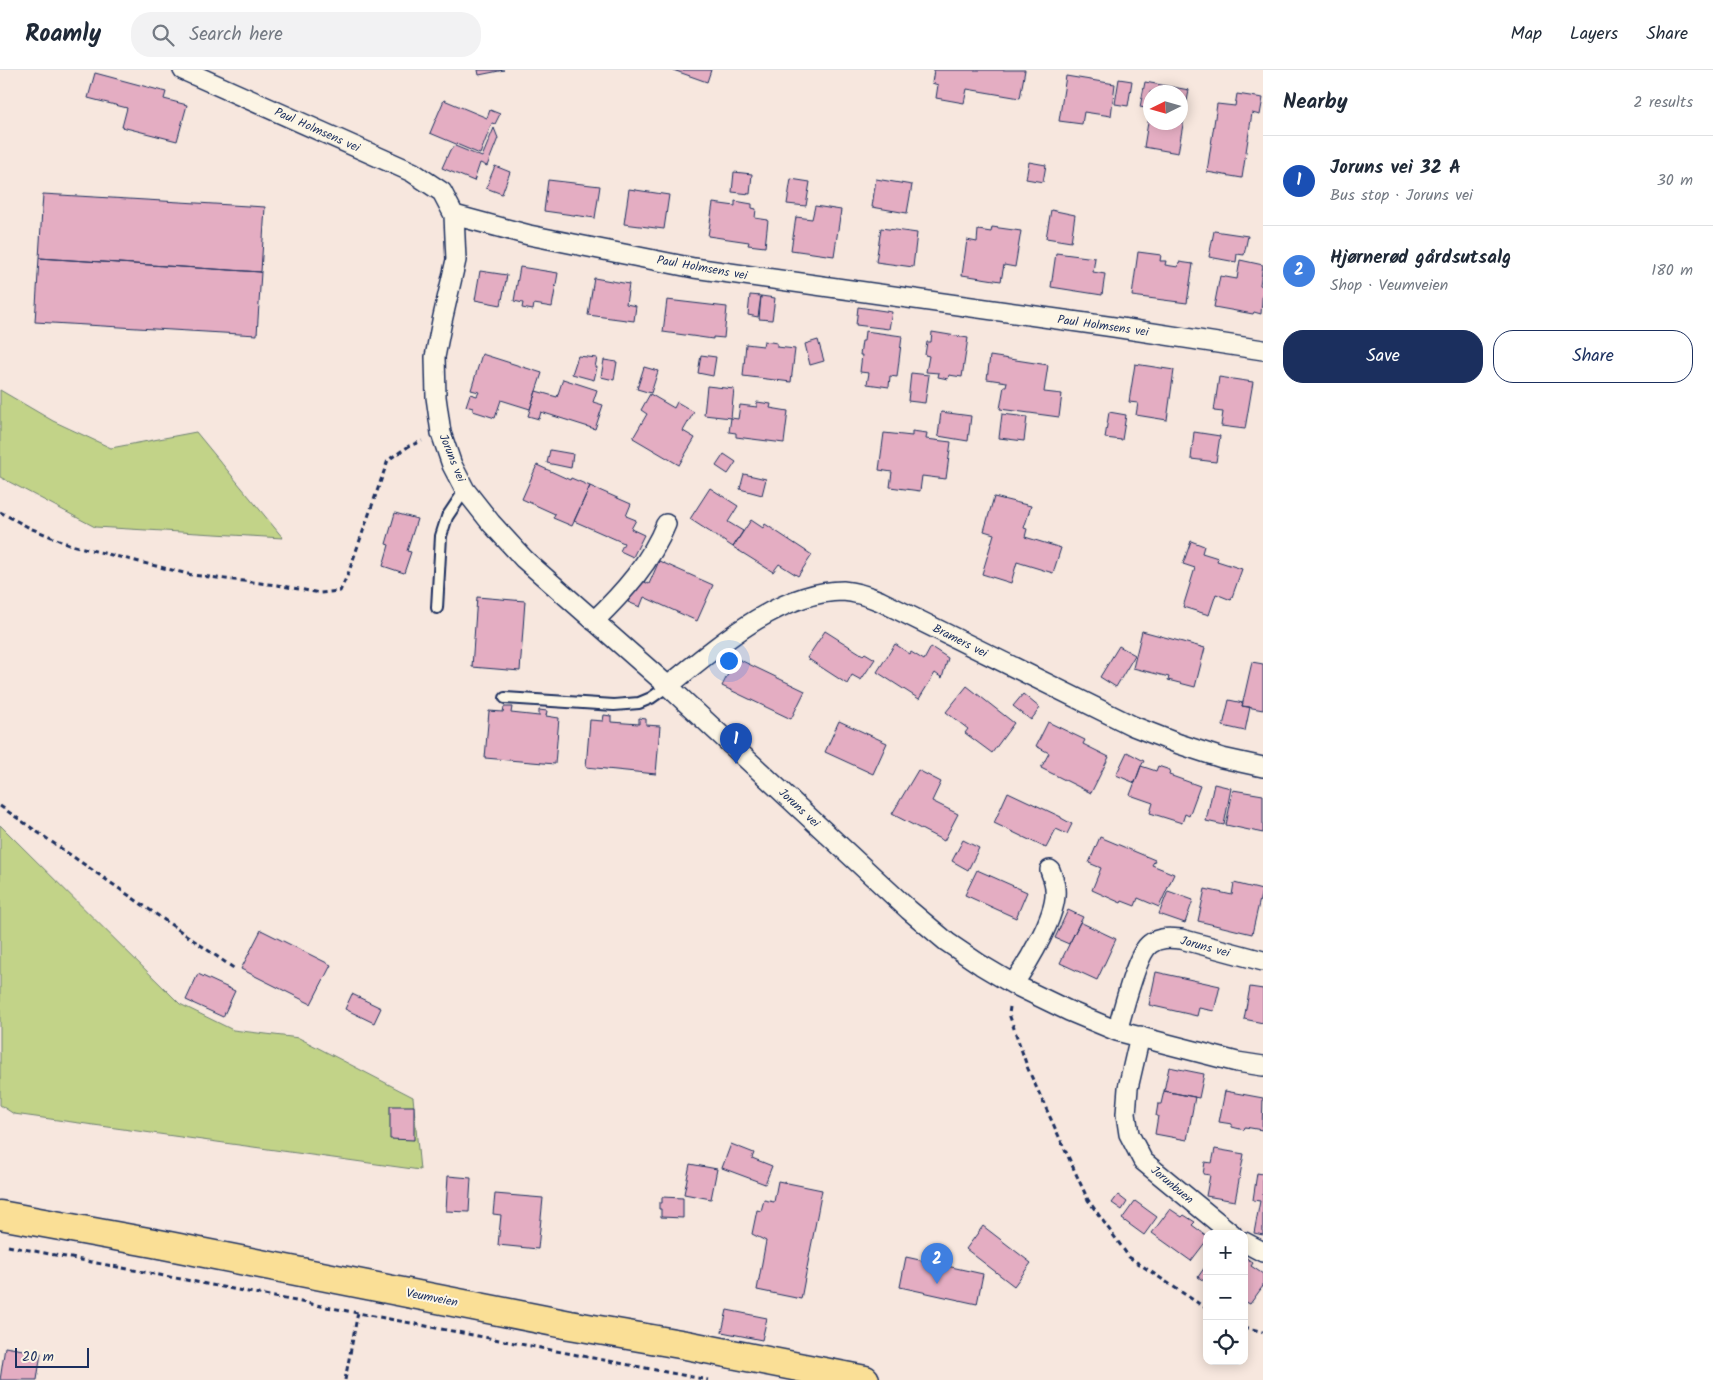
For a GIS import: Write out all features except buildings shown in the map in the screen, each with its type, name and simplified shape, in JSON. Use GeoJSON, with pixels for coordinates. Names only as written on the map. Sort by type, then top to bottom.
{"type":"FeatureCollection","features":[{"type":"Feature","properties":{"kind":"main road","name":"Veumveien"},"geometry":{"type":"LineString","coordinates":[[0,1215],[865,1380]]}},
{"type":"Feature","properties":{"kind":"street","name":"Paul Holmsens vei"},"geometry":{"type":"LineString","coordinates":[[183,70],[412,172],[442,192],[454,215],[529,235],[694,268],[1114,327],[1263,350]]}},
{"type":"Feature","properties":{"kind":"street","name":"Joruns vei"},"geometry":{"type":"LineString","coordinates":[[454,215],[456,260],[435,357],[436,397],[441,433],[452,465],[465,490],[491,523],[524,559],[668,686],[909,910],[948,942],[981,965],[1013,984],[1117,1031],[1237,1062],[1263,1066]]}},
{"type":"Feature","properties":{"kind":"street"},"geometry":{"type":"LineString","coordinates":[[594,620],[620,594],[647,560],[661,537],[666,524]]}},
{"type":"Feature","properties":{"kind":"street","name":"Bramers vei"},"geometry":{"type":"LineString","coordinates":[[668,686],[726,640],[760,618],[811,596],[844,591],[862,594],[880,601],[1133,726],[1222,758],[1263,768]]}},
{"type":"Feature","properties":{"kind":"street"},"geometry":{"type":"LineString","coordinates":[[1013,984],[1029,961],[1054,904],[1055,889],[1050,870]]}},
{"type":"Feature","properties":{"kind":"street","name":"Joruns vei"},"geometry":{"type":"LineString","coordinates":[[1117,1031],[1137,966],[1143,952],[1150,944],[1168,938],[1263,961]]}},
{"type":"Feature","properties":{"kind":"street","name":"Jorunbuen"},"geometry":{"type":"LineString","coordinates":[[1140,1036],[1128,1088],[1126,1114],[1129,1134],[1143,1161],[1227,1230]]}},
{"type":"Feature","properties":{"kind":"street"},"geometry":{"type":"LineString","coordinates":[[1248,1244],[1263,1252]]}},
{"type":"Feature","properties":{"kind":"lane"},"geometry":{"type":"LineString","coordinates":[[437,608],[441,536],[447,516],[465,490]]}},
{"type":"Feature","properties":{"kind":"lane"},"geometry":{"type":"LineString","coordinates":[[505,698],[614,705],[639,703],[651,698],[668,686]]}},
{"type":"Feature","properties":{"kind":"path"},"geometry":{"type":"LineString","coordinates":[[0,512],[30,528],[70,545],[192,575],[277,585],[320,593],[340,591],[348,574],[388,460],[409,446],[441,433]]}},
{"type":"Feature","properties":{"kind":"path"},"geometry":{"type":"LineString","coordinates":[[0,806],[235,969]]}},
{"type":"Feature","properties":{"kind":"path"},"geometry":{"type":"LineString","coordinates":[[1013,984],[1009,1014],[1028,1069],[1088,1200],[1129,1257],[1203,1306]]}},
{"type":"Feature","properties":{"kind":"path"},"geometry":{"type":"LineString","coordinates":[[0,1244],[708,1380]]}},
{"type":"Feature","properties":{"kind":"path"},"geometry":{"type":"LineString","coordinates":[[1248,1328],[1263,1332]]}},
{"type":"Feature","properties":{"kind":"path"},"geometry":{"type":"LineString","coordinates":[[345,1380],[352,1340]]}},
{"type":"Feature","properties":{"kind":"green space"},"geometry":{"type":"Polygon","coordinates":[[[0,390],[53,421],[111,448],[196,432],[283,538],[95,527],[0,477],[0,390]]]}},
{"type":"Feature","properties":{"kind":"green space"},"geometry":{"type":"Polygon","coordinates":[[[0,825],[180,1004],[233,1030],[299,1038],[413,1097],[420,1170],[14,1114],[0,1105],[0,825]]]}},
{"type":"Feature","properties":{"kind":"place","name":"Joruns vei 32 A"},"geometry":{"type":"Point","coordinates":[736,764]}},
{"type":"Feature","properties":{"kind":"place","name":"Hjørnerød gårdsutsalg"},"geometry":{"type":"Point","coordinates":[937,1284]}}]}
